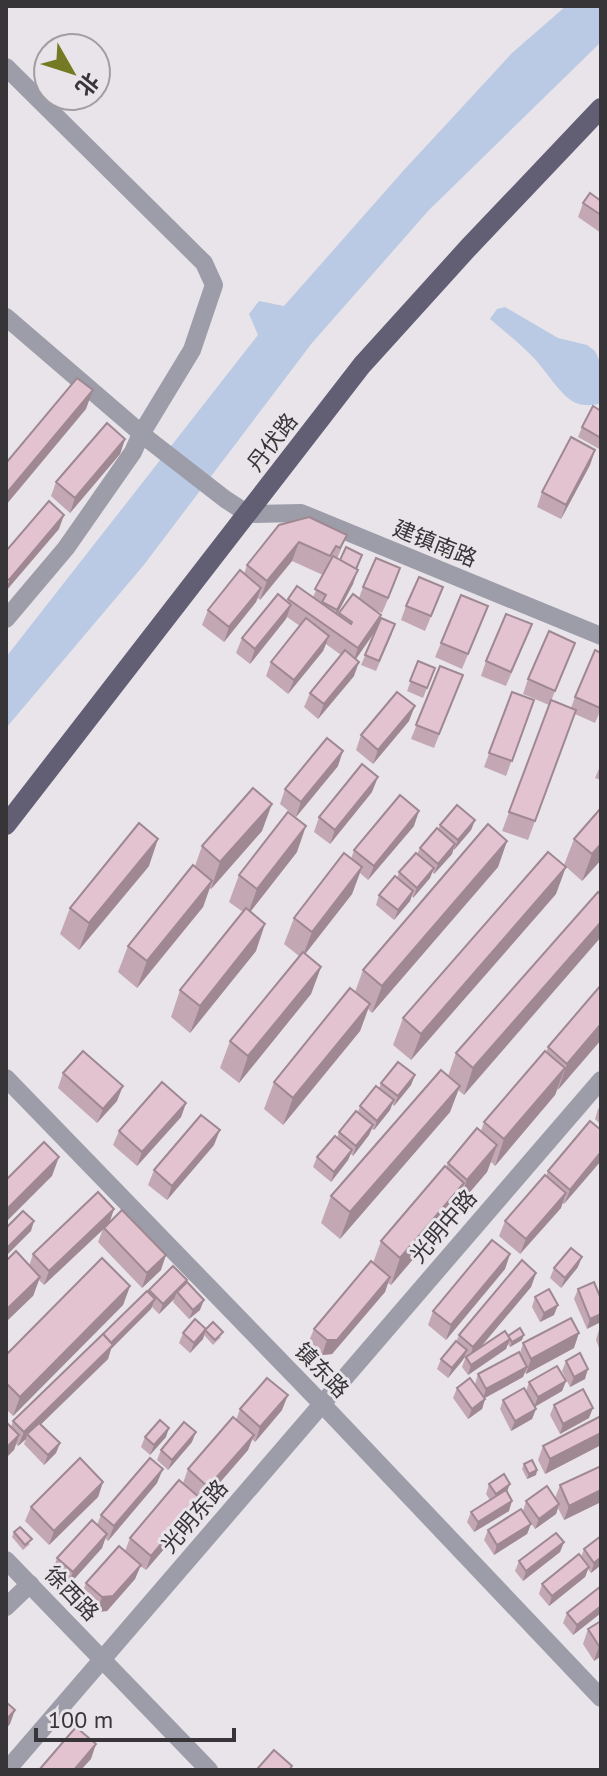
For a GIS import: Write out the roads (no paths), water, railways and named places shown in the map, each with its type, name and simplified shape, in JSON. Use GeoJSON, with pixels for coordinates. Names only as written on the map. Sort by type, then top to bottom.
{"type":"FeatureCollection","features":[{"type":"Feature","properties":{"kind":"main road","name":"丹伏路"},"geometry":{"type":"LineString","coordinates":[[6,825],[362,365],[601,108]]}},
{"type":"Feature","properties":{"kind":"street"},"geometry":{"type":"LineString","coordinates":[[6,67],[204,263],[214,285],[192,350],[147,439],[133,452],[66,548],[6,619]]}},
{"type":"Feature","properties":{"kind":"street"},"geometry":{"type":"LineString","coordinates":[[6,317],[147,439],[248,514]]}},
{"type":"Feature","properties":{"kind":"street","name":"建镇南路"},"geometry":{"type":"LineString","coordinates":[[248,514],[301,513],[601,636]]}},
{"type":"Feature","properties":{"kind":"street","name":"镇东路"},"geometry":{"type":"LineString","coordinates":[[6,1078],[601,1698]]}},
{"type":"Feature","properties":{"kind":"street","name":"光明中路"},"geometry":{"type":"LineString","coordinates":[[322,1404],[578,1116],[601,1080]]}},
{"type":"Feature","properties":{"kind":"street","name":"光明东路"},"geometry":{"type":"LineString","coordinates":[[7,1770],[322,1404]]}},
{"type":"Feature","properties":{"kind":"street","name":"徐西路"},"geometry":{"type":"LineString","coordinates":[[6,1560],[209,1770]]}},
{"type":"Feature","properties":{"kind":"street"},"geometry":{"type":"LineString","coordinates":[[6,1607],[30,1584]]}},
{"type":"Feature","properties":{"kind":"water"},"geometry":{"type":"Polygon","coordinates":[[[566,6],[601,6],[601,42],[429,210],[312,343],[143,566],[6,728],[6,657],[258,335],[249,314],[259,301],[284,306],[512,53],[566,6]]]}},
{"type":"Feature","properties":{"kind":"water"},"geometry":{"type":"Polygon","coordinates":[[[505,307],[558,338],[587,345],[595,351],[601,364],[601,403],[582,405],[565,395],[533,357],[490,319],[497,309],[505,307]]]}}]}
